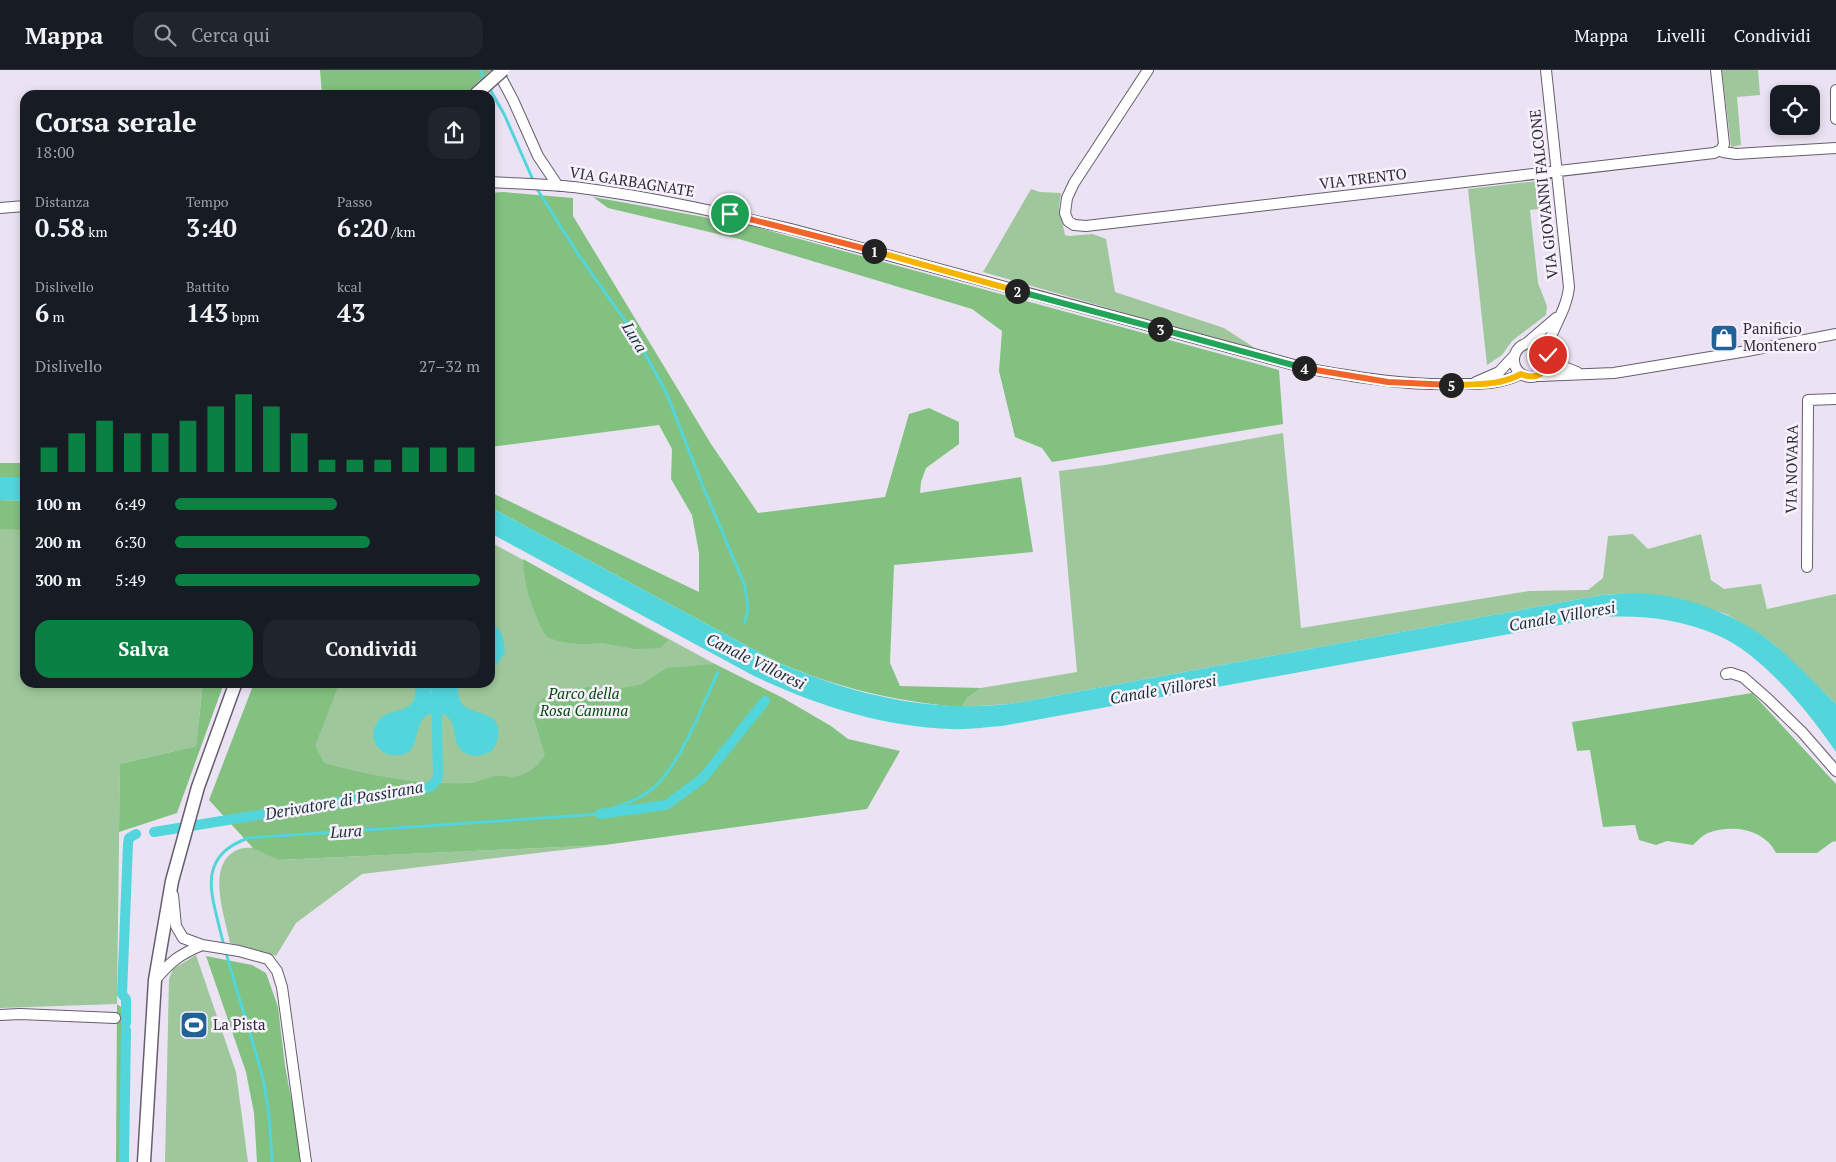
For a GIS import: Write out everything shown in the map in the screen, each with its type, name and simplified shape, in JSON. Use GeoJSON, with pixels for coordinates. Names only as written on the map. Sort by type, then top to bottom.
{"type":"FeatureCollection","features":[{"type":"Feature","properties":{"kind":"main road"},"geometry":{"type":"LineString","coordinates":[[481,90],[503,70]]}},
{"type":"Feature","properties":{"kind":"main road"},"geometry":{"type":"LineString","coordinates":[[144,1162],[155,980],[172,881],[198,787],[234,688]]}},
{"type":"Feature","properties":{"kind":"street"},"geometry":{"type":"LineString","coordinates":[[498,70],[514,100],[538,156],[558,186]]}},
{"type":"Feature","properties":{"kind":"street","name":"VIA TRENTO"},"geometry":{"type":"LineString","coordinates":[[1148,70],[1074,183],[1065,205],[1068,222],[1074,225],[1086,226],[1714,154],[1721,150],[1736,154],[1836,148]]}},
{"type":"Feature","properties":{"kind":"street","name":"VIA GIOVANNI FALCONE"},"geometry":{"type":"LineString","coordinates":[[1546,70],[1569,287],[1566,302],[1560,313],[1547,352]]}},
{"type":"Feature","properties":{"kind":"street"},"geometry":{"type":"LineString","coordinates":[[1716,70],[1724,144],[1721,150]]}},
{"type":"Feature","properties":{"kind":"street"},"geometry":{"type":"LineString","coordinates":[[1836,90],[1836,119]]}},
{"type":"Feature","properties":{"kind":"street","name":"VIA GARBAGNATE"},"geometry":{"type":"LineString","coordinates":[[495,183],[543,184],[667,202],[791,229],[1309,369],[1388,382],[1432,385],[1470,384]]}},
{"type":"Feature","properties":{"kind":"street"},"geometry":{"type":"LineString","coordinates":[[0,208],[20,206]]}},
{"type":"Feature","properties":{"kind":"street","name":"VIA GIOVANNI FALCONE"},"geometry":{"type":"LineString","coordinates":[[1528,342],[1560,313]]}},
{"type":"Feature","properties":{"kind":"street"},"geometry":{"type":"LineString","coordinates":[[1514,356],[1515,366],[1521,374],[1532,377],[1614,373],[1698,360],[1836,334]]}},
{"type":"Feature","properties":{"kind":"street"},"geometry":{"type":"LineString","coordinates":[[1470,384],[1492,376],[1505,366],[1519,347],[1528,342],[1538,344],[1559,364],[1574,371],[1587,374]]}},
{"type":"Feature","properties":{"kind":"street"},"geometry":{"type":"LineString","coordinates":[[1539,376],[1547,367],[1547,352]]}},
{"type":"Feature","properties":{"kind":"street"},"geometry":{"type":"LineString","coordinates":[[1470,384],[1494,384],[1512,379],[1521,374]]}},
{"type":"Feature","properties":{"kind":"street","name":"VIA NOVARA"},"geometry":{"type":"LineString","coordinates":[[1807,567],[1808,400],[1836,399]]}},
{"type":"Feature","properties":{"kind":"street"},"geometry":{"type":"LineString","coordinates":[[1726,674],[1731,673],[1743,677],[1768,699],[1802,732],[1836,771]]}},
{"type":"Feature","properties":{"kind":"street"},"geometry":{"type":"LineString","coordinates":[[172,881],[176,926],[183,938],[202,945],[239,950],[268,959],[277,971],[282,987],[306,1162]]}},
{"type":"Feature","properties":{"kind":"street"},"geometry":{"type":"LineString","coordinates":[[155,980],[181,954],[202,945]]}},
{"type":"Feature","properties":{"kind":"street"},"geometry":{"type":"LineString","coordinates":[[0,1015],[20,1014],[116,1018]]}},
{"type":"Feature","properties":{"kind":"green space"},"geometry":{"type":"Polygon","coordinates":[[[320,70],[491,70],[469,90],[322,90],[320,70]]]}},
{"type":"Feature","properties":{"kind":"green space"},"geometry":{"type":"Polygon","coordinates":[[[1722,70],[1758,70],[1760,95],[1737,97],[1741,145],[1731,147],[1722,70]]]}},
{"type":"Feature","properties":{"kind":"green space"},"geometry":{"type":"Polygon","coordinates":[[[1546,180],[1549,208],[1530,210],[1538,283],[1547,306],[1546,315],[1512,341],[1502,355],[1487,365],[1468,189],[1546,180]]]}},
{"type":"Feature","properties":{"kind":"green space"},"geometry":{"type":"Polygon","coordinates":[[[1031,189],[1040,192],[1061,193],[1059,207],[1065,235],[1093,234],[1106,239],[1115,292],[1224,328],[1261,352],[983,272],[1031,189]]]}},
{"type":"Feature","properties":{"kind":"green space"},"geometry":{"type":"Polygon","coordinates":[[[495,193],[573,198],[573,216],[711,444],[758,513],[885,497],[909,414],[929,408],[959,422],[959,444],[926,468],[921,482],[920,493],[1021,477],[1033,552],[894,565],[890,663],[900,686],[981,688],[967,698],[962,707],[914,702],[846,687],[779,663],[495,510],[495,494],[699,592],[699,553],[692,515],[671,479],[672,449],[659,425],[495,446],[495,193]]]}},
{"type":"Feature","properties":{"kind":"green space"},"geometry":{"type":"Polygon","coordinates":[[[593,197],[748,225],[1279,370],[1283,424],[1052,462],[1042,448],[1015,437],[999,371],[1002,331],[972,309],[739,239],[608,208],[593,197]]]}},
{"type":"Feature","properties":{"kind":"green space"},"geometry":{"type":"Polygon","coordinates":[[[1283,433],[1301,628],[1529,591],[1588,590],[1603,578],[1608,536],[1633,534],[1648,549],[1701,534],[1711,580],[1724,589],[1761,584],[1767,609],[1836,594],[1836,704],[1775,645],[1726,614],[1695,604],[1633,593],[1602,595],[1010,704],[962,707],[967,698],[981,688],[1077,672],[1059,471],[1105,465],[1283,433]]]}},
{"type":"Feature","properties":{"kind":"green space"},"geometry":{"type":"Polygon","coordinates":[[[0,463],[20,463],[20,477],[0,477],[0,463]]]}},
{"type":"Feature","properties":{"kind":"green space"},"geometry":{"type":"Polygon","coordinates":[[[0,500],[20,501],[20,530],[0,529],[0,500]]]}},
{"type":"Feature","properties":{"kind":"green space"},"geometry":{"type":"Polygon","coordinates":[[[0,529],[20,529],[20,688],[202,688],[196,746],[120,764],[117,1004],[0,1008],[0,529]]]}},
{"type":"Feature","properties":{"kind":"green space","name":"Parco della Rosa Camuna"},"geometry":{"type":"Polygon","coordinates":[[[495,545],[715,664],[666,758],[230,816],[253,688],[495,688],[495,545]]]}},
{"type":"Feature","properties":{"kind":"green space"},"geometry":{"type":"Polygon","coordinates":[[[523,559],[668,640],[660,648],[635,649],[602,643],[562,642],[549,638],[544,633],[529,597],[523,559]]]}},
{"type":"Feature","properties":{"kind":"green space"},"geometry":{"type":"Polygon","coordinates":[[[715,664],[783,698],[831,726],[848,739],[900,751],[867,809],[605,845],[278,860],[253,848],[209,800],[252,688],[337,688],[315,746],[324,763],[396,779],[452,784],[478,782],[496,776],[517,776],[527,773],[539,763],[545,755],[533,715],[537,703],[550,693],[589,687],[614,689],[640,685],[667,668],[715,664]]]}},
{"type":"Feature","properties":{"kind":"green space"},"geometry":{"type":"Polygon","coordinates":[[[202,688],[222,688],[177,813],[119,832],[120,764],[196,746],[202,688]]]}},
{"type":"Feature","properties":{"kind":"green space"},"geometry":{"type":"Polygon","coordinates":[[[1752,693],[1836,784],[1836,841],[1817,853],[1776,853],[1764,838],[1737,829],[1718,830],[1708,833],[1693,845],[1667,841],[1656,845],[1639,840],[1635,825],[1603,827],[1590,750],[1577,751],[1572,722],[1752,693]]]}},
{"type":"Feature","properties":{"kind":"green space"},"geometry":{"type":"Polygon","coordinates":[[[605,845],[362,874],[296,923],[276,956],[230,943],[222,907],[219,880],[221,868],[226,858],[237,850],[244,848],[257,849],[278,860],[605,845]]]}},
{"type":"Feature","properties":{"kind":"green space","name":"La Pista"},"geometry":{"type":"Polygon","coordinates":[[[196,955],[236,1072],[248,1162],[165,1162],[169,979],[173,969],[196,955]]]}},
{"type":"Feature","properties":{"kind":"green space"},"geometry":{"type":"Polygon","coordinates":[[[206,956],[252,965],[266,973],[278,1007],[285,1066],[303,1162],[257,1162],[254,1113],[246,1072],[206,956]]]}},
{"type":"Feature","properties":{"kind":"green space"},"geometry":{"type":"Polygon","coordinates":[[[117,1004],[125,1010],[122,1162],[116,1162],[117,1004]]]}},
{"type":"Feature","properties":{"kind":"water"},"geometry":{"type":"Polygon","coordinates":[[[0,477],[20,477],[20,501],[0,500],[0,477]]]}},
{"type":"Feature","properties":{"kind":"water","name":"Canale Villoresi"},"geometry":{"type":"Polygon","coordinates":[[[495,510],[779,663],[822,680],[867,693],[936,705],[1010,704],[1602,595],[1632,593],[1670,597],[1690,601],[1727,615],[1761,635],[1791,660],[1836,704],[1836,752],[1798,702],[1783,686],[1751,656],[1734,644],[1717,635],[1689,625],[1661,619],[1633,617],[1604,617],[1002,726],[970,729],[900,724],[850,713],[777,687],[495,536],[495,510]]]}},
{"type":"Feature","properties":{"kind":"water"},"geometry":{"type":"Polygon","coordinates":[[[495,626],[500,631],[505,652],[495,665],[495,626]]]}},
{"type":"Feature","properties":{"kind":"water"},"geometry":{"type":"Polygon","coordinates":[[[415,688],[459,688],[462,704],[469,709],[492,718],[497,725],[498,735],[495,746],[490,752],[483,755],[476,756],[466,753],[457,742],[451,721],[446,716],[431,713],[419,725],[414,744],[407,753],[391,755],[383,752],[373,738],[375,727],[380,719],[386,715],[407,707],[412,703],[415,688]]]}},
{"type":"Feature","properties":{"kind":"pier"},"geometry":{"type":"Polygon","coordinates":[[[432,688],[441,688],[439,694],[440,715],[434,715],[434,699],[431,692],[432,688]]]}},
{"type":"Feature","properties":{"kind":"waterway","name":"Lura"},"geometry":{"type":"LineString","coordinates":[[480,70],[485,81]]}},
{"type":"Feature","properties":{"kind":"waterway","name":"Lura"},"geometry":{"type":"LineString","coordinates":[[488,86],[490,90]]}},
{"type":"Feature","properties":{"kind":"waterway","name":"Lura"},"geometry":{"type":"LineString","coordinates":[[495,98],[504,114],[537,189],[578,254],[633,332],[666,392],[745,586],[748,609],[745,622]]}},
{"type":"Feature","properties":{"kind":"waterway","name":"Lura"},"geometry":{"type":"LineString","coordinates":[[272,1162],[269,1118],[262,1075],[225,948],[212,895],[212,874],[220,856],[230,847],[248,838],[600,814],[640,797],[662,779],[690,735],[718,672]]}},
{"type":"Feature","properties":{"kind":"waterway","name":"Derivatore di Passirana"},"geometry":{"type":"LineString","coordinates":[[154,832],[430,787],[437,780],[438,775],[436,688]]}},
{"type":"Feature","properties":{"kind":"waterway"},"geometry":{"type":"LineString","coordinates":[[600,814],[666,805],[702,779],[765,701]]}},
{"type":"Feature","properties":{"kind":"waterway","name":"Derivatore di Passirana"},"geometry":{"type":"LineString","coordinates":[[126,1023],[126,999],[122,994],[128,844],[129,838],[136,834]]}},
{"type":"Feature","properties":{"kind":"waterway","name":"Derivatore di Passirana"},"geometry":{"type":"LineString","coordinates":[[124,1162],[126,1030]]}},
{"type":"Feature","properties":{"kind":"place","name":"Panificio Montenero"},"geometry":{"type":"Point","coordinates":[1724,338]}},
{"type":"Feature","properties":{"kind":"place","name":"La Pista"},"geometry":{"type":"Point","coordinates":[194,1025]}},
{"type":"Feature","properties":{"kind":"route"},"geometry":{"type":"LineString","coordinates":[[730,214],[1309,369],[1388,382],[1432,385],[1484,385],[1512,379],[1521,374],[1526,377],[1539,376],[1547,367],[1548,355]]}}]}
